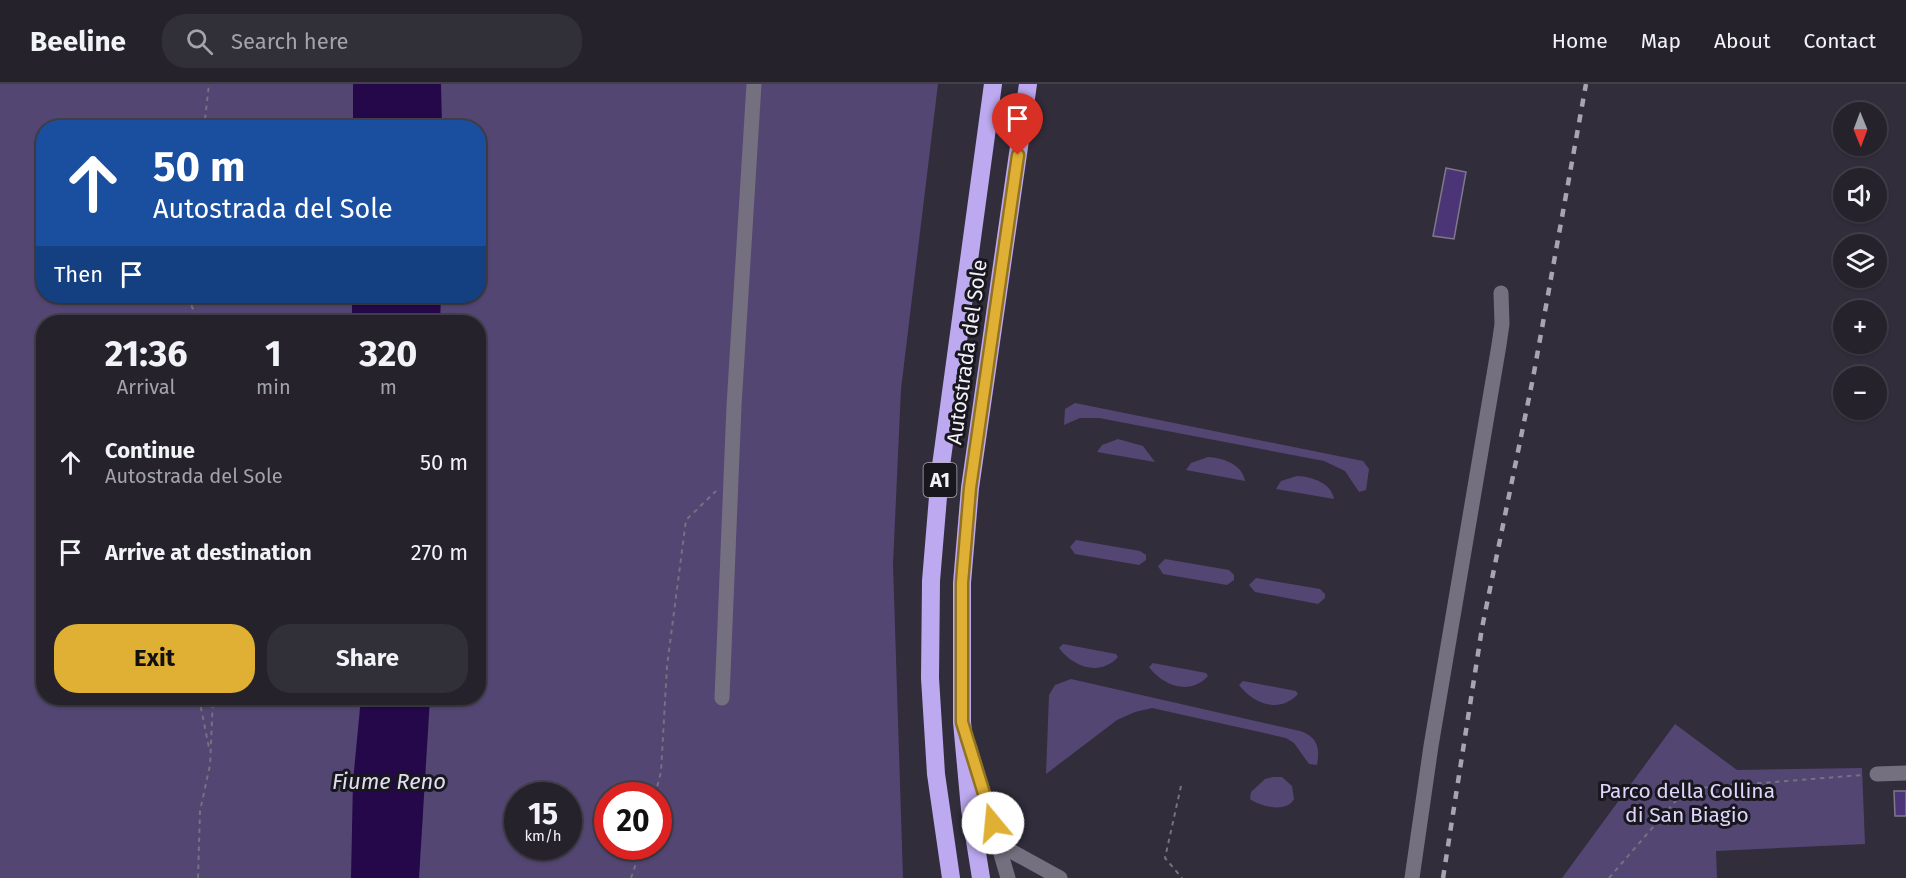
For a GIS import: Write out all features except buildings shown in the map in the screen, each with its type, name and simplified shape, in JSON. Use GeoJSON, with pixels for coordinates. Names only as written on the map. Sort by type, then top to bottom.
{"type":"FeatureCollection","features":[{"type":"Feature","properties":{"kind":"highway","name":"Autostrada del Sole"},"geometry":{"type":"LineString","coordinates":[[951,878],[936,774],[930,678],[931,580],[940,473],[993,84]]}},
{"type":"Feature","properties":{"kind":"highway","name":"Autostrada del Sole"},"geometry":{"type":"LineString","coordinates":[[981,878],[970,809],[962,722],[962,583],[970,488],[1028,84]]}},
{"type":"Feature","properties":{"kind":"street"},"geometry":{"type":"LineString","coordinates":[[722,698],[731,477],[754,84]]}},
{"type":"Feature","properties":{"kind":"street"},"geometry":{"type":"LineString","coordinates":[[1413,878],[1431,746],[1499,345],[1502,324],[1501,293]]}},
{"type":"Feature","properties":{"kind":"street"},"geometry":{"type":"LineString","coordinates":[[962,722],[1008,878]]}},
{"type":"Feature","properties":{"kind":"street"},"geometry":{"type":"LineString","coordinates":[[1877,774],[1906,773]]}},
{"type":"Feature","properties":{"kind":"street"},"geometry":{"type":"LineString","coordinates":[[1000,845],[1060,878]]}},
{"type":"Feature","properties":{"kind":"path"},"geometry":{"type":"LineString","coordinates":[[205,120],[208,84]]}},
{"type":"Feature","properties":{"kind":"path"},"geometry":{"type":"LineString","coordinates":[[658,782],[661,772],[667,666],[686,520],[731,477]]}},
{"type":"Feature","properties":{"kind":"path"},"geometry":{"type":"LineString","coordinates":[[200,705],[210,751]]}},
{"type":"Feature","properties":{"kind":"path"},"geometry":{"type":"LineString","coordinates":[[198,878],[200,811],[210,765],[214,705]]}},
{"type":"Feature","properties":{"kind":"path"},"geometry":{"type":"LineString","coordinates":[[1609,878],[1686,789],[1877,774]]}},
{"type":"Feature","properties":{"kind":"path"},"geometry":{"type":"LineString","coordinates":[[1181,786],[1165,858],[1182,878]]}},
{"type":"Feature","properties":{"kind":"path"},"geometry":{"type":"LineString","coordinates":[[631,878],[637,860]]}},
{"type":"Feature","properties":{"kind":"green space"},"geometry":{"type":"Polygon","coordinates":[[[0,84],[938,84],[901,389],[893,564],[903,878],[0,878],[0,84]]]}},
{"type":"Feature","properties":{"kind":"green space"},"geometry":{"type":"Polygon","coordinates":[[[1075,403],[1363,461],[1369,469],[1366,490],[1359,492],[1345,471],[1324,461],[1099,418],[1080,418],[1064,425],[1065,409],[1075,403]]]}},
{"type":"Feature","properties":{"kind":"green space"},"geometry":{"type":"Polygon","coordinates":[[[1118,439],[1143,446],[1155,462],[1097,452],[1102,445],[1118,439]]]}},
{"type":"Feature","properties":{"kind":"green space"},"geometry":{"type":"Polygon","coordinates":[[[1208,457],[1236,466],[1245,481],[1186,470],[1191,463],[1208,457]]]}},
{"type":"Feature","properties":{"kind":"green space"},"geometry":{"type":"Polygon","coordinates":[[[1297,476],[1325,485],[1334,499],[1276,489],[1281,481],[1297,476]]]}},
{"type":"Feature","properties":{"kind":"green space"},"geometry":{"type":"Polygon","coordinates":[[[1076,540],[1140,551],[1146,555],[1146,560],[1139,565],[1075,554],[1070,547],[1076,540]]]}},
{"type":"Feature","properties":{"kind":"green space"},"geometry":{"type":"Polygon","coordinates":[[[1165,559],[1229,570],[1234,575],[1234,580],[1227,585],[1163,574],[1158,566],[1165,559]]]}},
{"type":"Feature","properties":{"kind":"green space"},"geometry":{"type":"Polygon","coordinates":[[[1256,578],[1320,589],[1325,594],[1325,598],[1318,604],[1255,592],[1249,585],[1256,578]]]}},
{"type":"Feature","properties":{"kind":"green space"},"geometry":{"type":"Polygon","coordinates":[[[1063,644],[1116,654],[1118,657],[1103,667],[1087,667],[1065,655],[1059,648],[1063,644]]]}},
{"type":"Feature","properties":{"kind":"green space"},"geometry":{"type":"Polygon","coordinates":[[[1153,663],[1206,673],[1208,676],[1193,686],[1177,686],[1155,674],[1149,667],[1153,663]]]}},
{"type":"Feature","properties":{"kind":"green space"},"geometry":{"type":"Polygon","coordinates":[[[1071,679],[1306,733],[1311,736],[1318,748],[1317,765],[1309,764],[1294,743],[1286,738],[1152,708],[1117,720],[1046,774],[1049,695],[1055,685],[1071,679]]]}},
{"type":"Feature","properties":{"kind":"green space"},"geometry":{"type":"Polygon","coordinates":[[[1243,681],[1296,691],[1298,694],[1283,704],[1267,704],[1245,692],[1239,685],[1243,681]]]}},
{"type":"Feature","properties":{"kind":"green space","name":"Parco della Collina di San Biagio"},"geometry":{"type":"Polygon","coordinates":[[[1675,724],[1737,770],[1862,768],[1865,844],[1716,851],[1717,878],[1562,878],[1675,724]]]}},
{"type":"Feature","properties":{"kind":"green space"},"geometry":{"type":"Polygon","coordinates":[[[1282,777],[1292,786],[1294,799],[1291,803],[1286,806],[1273,807],[1250,799],[1251,792],[1265,779],[1282,777]]]}},
{"type":"Feature","properties":{"kind":"water"},"geometry":{"type":"Polygon","coordinates":[[[353,84],[441,84],[442,120],[353,120],[353,84]]]}},
{"type":"Feature","properties":{"kind":"water"},"geometry":{"type":"Polygon","coordinates":[[[352,303],[441,303],[440,315],[352,315],[352,303]]]}},
{"type":"Feature","properties":{"kind":"water","name":"Fiume Reno"},"geometry":{"type":"Polygon","coordinates":[[[360,705],[430,705],[419,878],[351,878],[353,781],[360,705]]]}},
{"type":"Feature","properties":{"kind":"railway"},"geometry":{"type":"LineString","coordinates":[[1443,878],[1482,628],[1533,378],[1586,84]]}},
{"type":"Feature","properties":{"kind":"route"},"geometry":{"type":"LineString","coordinates":[[993,823],[962,722],[960,686],[962,583],[970,488],[1018,155]]}}]}
